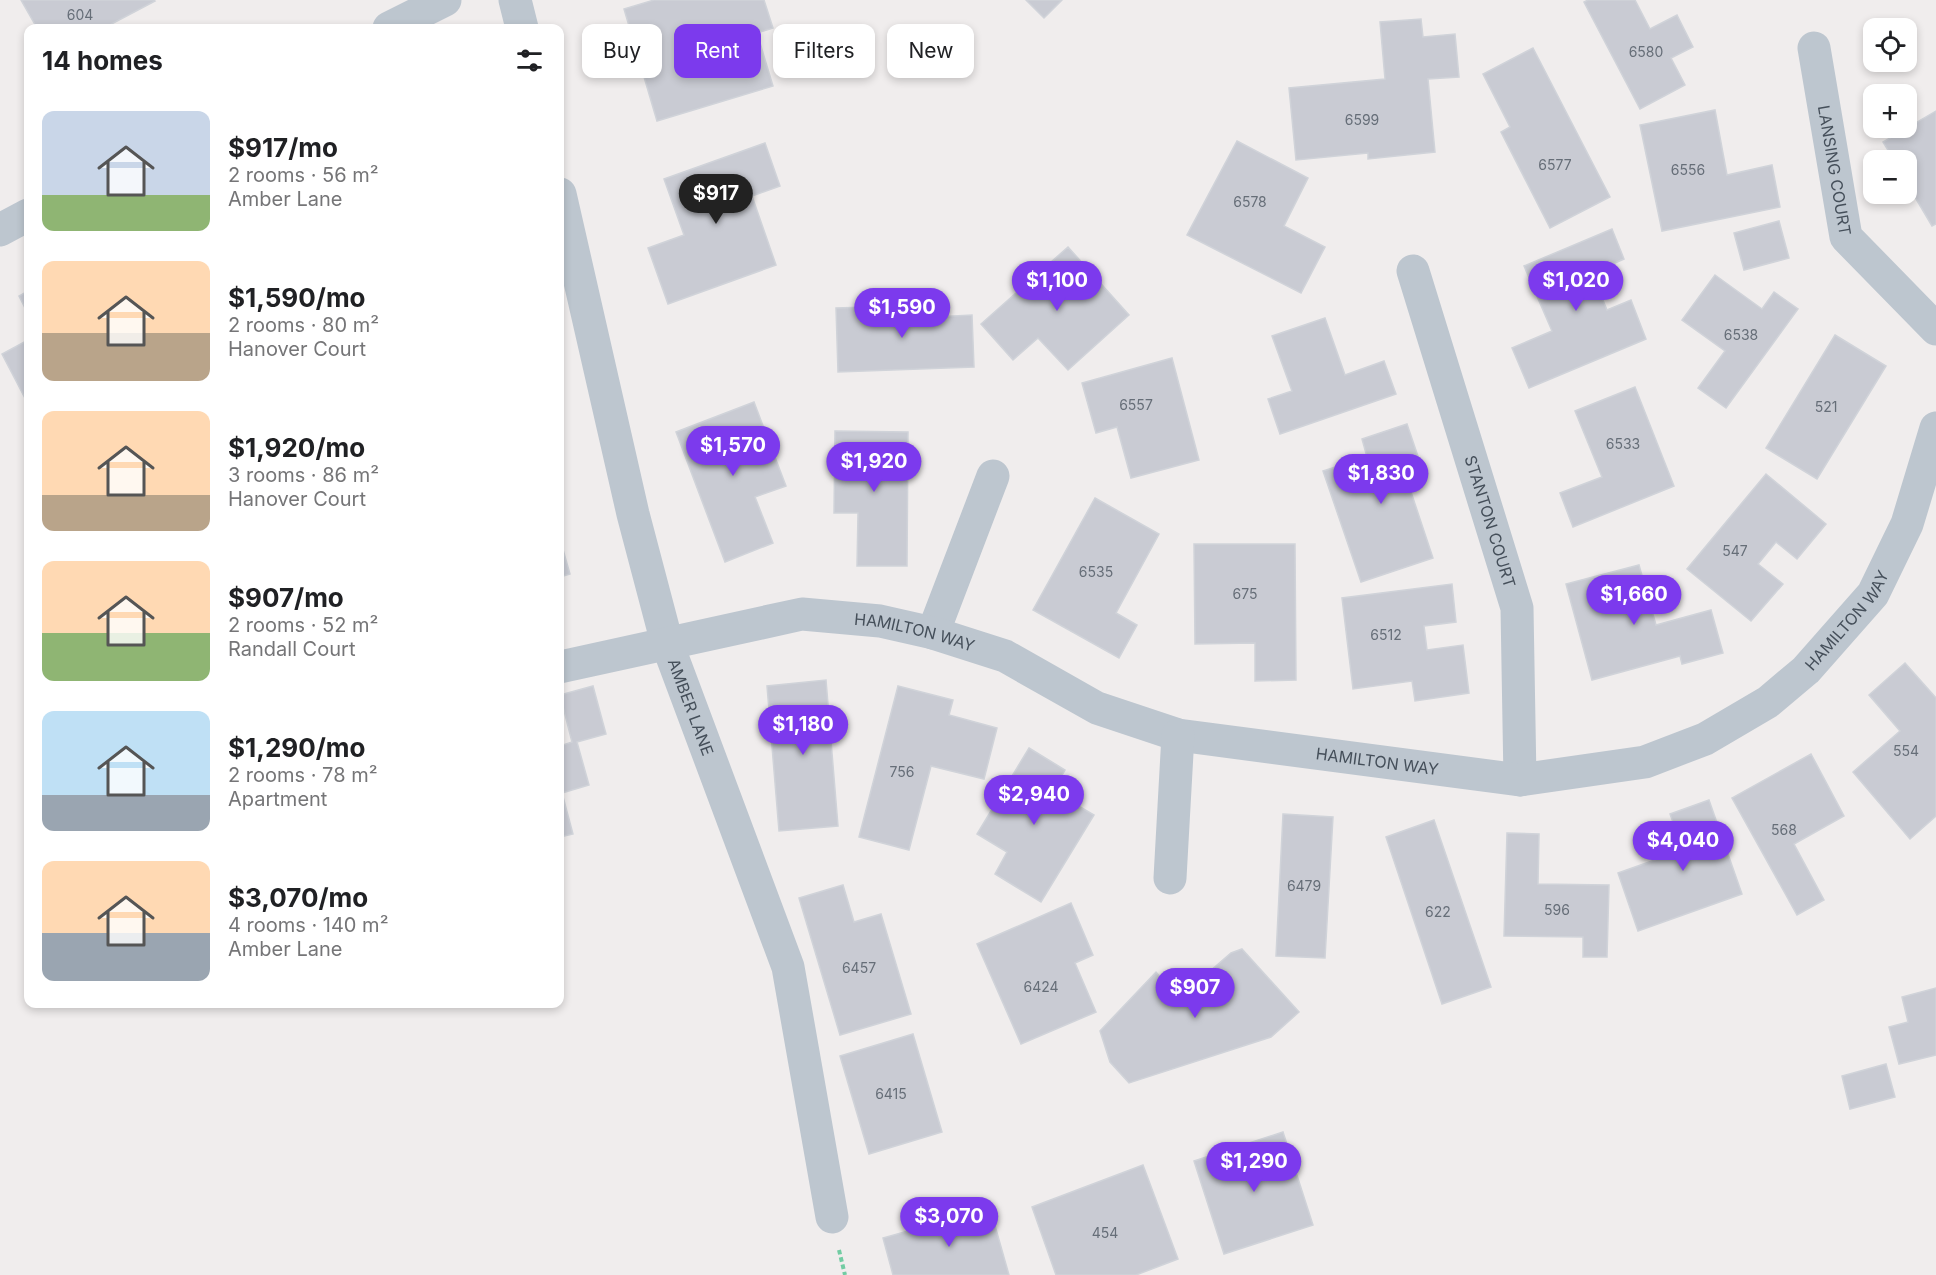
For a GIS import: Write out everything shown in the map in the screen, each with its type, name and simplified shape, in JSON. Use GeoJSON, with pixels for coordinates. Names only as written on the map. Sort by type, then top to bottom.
{"type":"FeatureCollection","features":[{"type":"Feature","properties":{"kind":"street"},"geometry":{"type":"LineString","coordinates":[[397,24],[445,0]]}},
{"type":"Feature","properties":{"kind":"street"},"geometry":{"type":"LineString","coordinates":[[515,0],[521,24]]}},
{"type":"Feature","properties":{"kind":"street","name":"LANSING COURT"},"geometry":{"type":"LineString","coordinates":[[1814,48],[1846,237],[1936,329]]}},
{"type":"Feature","properties":{"kind":"street","name":"AMBER LANE"},"geometry":{"type":"LineString","coordinates":[[564,212],[633,514],[667,643],[788,966],[832,1217]]}},
{"type":"Feature","properties":{"kind":"street"},"geometry":{"type":"LineString","coordinates":[[0,230],[24,217]]}},
{"type":"Feature","properties":{"kind":"street","name":"STANTON COURT"},"geometry":{"type":"LineString","coordinates":[[1413,271],[1517,608],[1520,780]]}},
{"type":"Feature","properties":{"kind":"street","name":"HAMILTON WAY"},"geometry":{"type":"LineString","coordinates":[[564,666],[802,614],[880,621],[933,633],[1005,656],[1097,708],[1178,735],[1520,780],[1645,762],[1705,739],[1768,702],[1806,670],[1873,594],[1907,524],[1936,428]]}},
{"type":"Feature","properties":{"kind":"street"},"geometry":{"type":"LineString","coordinates":[[933,633],[993,476]]}},
{"type":"Feature","properties":{"kind":"street"},"geometry":{"type":"LineString","coordinates":[[1170,878],[1178,735]]}},
{"type":"Feature","properties":{"kind":"building"},"geometry":{"type":"Polygon","coordinates":[[[21,0],[155,1],[112,24],[35,24],[21,0]]]}},
{"type":"Feature","properties":{"kind":"building"},"geometry":{"type":"Polygon","coordinates":[[[654,0],[764,0],[773,28],[761,32],[761,24],[674,24],[674,78],[761,78],[761,46],[773,86],[657,121],[644,78],[662,78],[662,24],[628,24],[624,9],[654,0]]]}},
{"type":"Feature","properties":{"kind":"building"},"geometry":{"type":"Polygon","coordinates":[[[1026,0],[1062,0],[1044,18],[1026,0]]]}},
{"type":"Feature","properties":{"kind":"building"},"geometry":{"type":"Polygon","coordinates":[[[1588,0],[1635,0],[1650,29],[1677,15],[1693,47],[1671,58],[1685,85],[1640,109],[1584,2],[1588,0]]]}},
{"type":"Feature","properties":{"kind":"building"},"geometry":{"type":"Polygon","coordinates":[[[1421,19],[1423,37],[1455,34],[1459,77],[1428,79],[1435,152],[1368,159],[1368,153],[1296,160],[1289,88],[1385,79],[1380,22],[1421,19]]]}},
{"type":"Feature","properties":{"kind":"building"},"geometry":{"type":"Polygon","coordinates":[[[1533,48],[1610,197],[1550,228],[1501,132],[1510,127],[1483,74],[1533,48]]]}},
{"type":"Feature","properties":{"kind":"building"},"geometry":{"type":"Polygon","coordinates":[[[1715,110],[1727,175],[1772,165],[1780,207],[1662,231],[1640,125],[1715,110]]]}},
{"type":"Feature","properties":{"kind":"building"},"geometry":{"type":"Polygon","coordinates":[[[1936,111],[1936,224],[1932,226],[1917,201],[1917,150],[1888,150],[1883,142],[1890,138],[1917,138],[1917,122],[1936,111]]]}},
{"type":"Feature","properties":{"kind":"building"},"geometry":{"type":"Polygon","coordinates":[[[1237,141],[1308,178],[1284,226],[1325,247],[1301,293],[1187,235],[1237,141]]]}},
{"type":"Feature","properties":{"kind":"building"},"geometry":{"type":"Polygon","coordinates":[[[765,143],[780,186],[752,196],[776,265],[668,304],[648,248],[684,235],[664,179],[765,143]]]}},
{"type":"Feature","properties":{"kind":"building"},"geometry":{"type":"Polygon","coordinates":[[[1779,221],[1789,258],[1744,270],[1734,233],[1779,221]]]}},
{"type":"Feature","properties":{"kind":"building"},"geometry":{"type":"Polygon","coordinates":[[[1612,229],[1624,259],[1592,273],[1607,310],[1631,300],[1646,339],[1529,388],[1512,348],[1552,331],[1524,266],[1612,229]]]}},
{"type":"Feature","properties":{"kind":"building"},"geometry":{"type":"Polygon","coordinates":[[[1068,247],[1129,315],[1068,370],[1038,338],[1013,360],[981,324],[1068,247]]]}},
{"type":"Feature","properties":{"kind":"building"},"geometry":{"type":"Polygon","coordinates":[[[1715,275],[1762,309],[1774,292],[1798,309],[1726,408],[1698,388],[1725,351],[1682,320],[1715,275]]]}},
{"type":"Feature","properties":{"kind":"building"},"geometry":{"type":"Polygon","coordinates":[[[24,293],[24,306],[19,296],[24,293]]]}},
{"type":"Feature","properties":{"kind":"building"},"geometry":{"type":"Polygon","coordinates":[[[935,305],[935,317],[972,315],[974,367],[838,372],[836,308],[935,305]]]}},
{"type":"Feature","properties":{"kind":"building"},"geometry":{"type":"Polygon","coordinates":[[[1325,318],[1345,375],[1384,361],[1396,394],[1280,434],[1268,399],[1292,391],[1272,336],[1325,318]]]}},
{"type":"Feature","properties":{"kind":"building"},"geometry":{"type":"Polygon","coordinates":[[[1835,335],[1886,366],[1817,479],[1766,448],[1835,335]]]}},
{"type":"Feature","properties":{"kind":"building"},"geometry":{"type":"Polygon","coordinates":[[[24,342],[24,396],[2,354],[24,342]]]}},
{"type":"Feature","properties":{"kind":"building"},"geometry":{"type":"Polygon","coordinates":[[[1172,358],[1199,460],[1131,478],[1117,427],[1096,433],[1082,383],[1172,358]]]}},
{"type":"Feature","properties":{"kind":"building"},"geometry":{"type":"Polygon","coordinates":[[[1635,387],[1674,486],[1573,527],[1560,493],[1602,477],[1575,411],[1635,387]]]}},
{"type":"Feature","properties":{"kind":"building"},"geometry":{"type":"Polygon","coordinates":[[[754,402],[786,486],[755,497],[773,543],[725,562],[676,432],[754,402]]]}},
{"type":"Feature","properties":{"kind":"building"},"geometry":{"type":"Polygon","coordinates":[[[1407,424],[1423,471],[1406,477],[1433,558],[1361,582],[1323,471],[1367,457],[1362,439],[1407,424]]]}},
{"type":"Feature","properties":{"kind":"building"},"geometry":{"type":"Polygon","coordinates":[[[835,431],[908,432],[907,566],[857,566],[858,513],[834,513],[835,431]]]}},
{"type":"Feature","properties":{"kind":"building"},"geometry":{"type":"Polygon","coordinates":[[[1766,474],[1826,524],[1797,559],[1776,542],[1758,564],[1783,584],[1751,621],[1687,569],[1766,474]]]}},
{"type":"Feature","properties":{"kind":"building"},"geometry":{"type":"Polygon","coordinates":[[[1095,498],[1159,534],[1116,613],[1137,625],[1119,658],[1033,610],[1095,498]]]}},
{"type":"Feature","properties":{"kind":"building"},"geometry":{"type":"Polygon","coordinates":[[[1194,544],[1295,544],[1296,680],[1255,681],[1255,643],[1195,644],[1194,544]]]}},
{"type":"Feature","properties":{"kind":"building"},"geometry":{"type":"Polygon","coordinates":[[[564,553],[570,574],[564,576],[564,553]]]}},
{"type":"Feature","properties":{"kind":"building"},"geometry":{"type":"Polygon","coordinates":[[[1639,565],[1656,625],[1711,610],[1723,653],[1682,664],[1680,656],[1592,680],[1566,584],[1639,565]]]}},
{"type":"Feature","properties":{"kind":"building"},"geometry":{"type":"Polygon","coordinates":[[[1452,584],[1456,622],[1424,626],[1427,650],[1463,645],[1469,693],[1415,701],[1412,681],[1353,689],[1342,598],[1452,584]]]}},
{"type":"Feature","properties":{"kind":"building"},"geometry":{"type":"Polygon","coordinates":[[[1905,663],[1936,698],[1936,816],[1910,839],[1853,772],[1900,731],[1869,695],[1905,663]]]}},
{"type":"Feature","properties":{"kind":"building"},"geometry":{"type":"Polygon","coordinates":[[[826,680],[838,826],[779,831],[767,686],[826,680]]]}},
{"type":"Feature","properties":{"kind":"building"},"geometry":{"type":"Polygon","coordinates":[[[593,686],[606,734],[577,742],[589,785],[564,792],[564,745],[572,742],[564,711],[564,694],[593,686]]]}},
{"type":"Feature","properties":{"kind":"building"},"geometry":{"type":"Polygon","coordinates":[[[898,686],[953,700],[949,715],[997,728],[984,779],[931,766],[909,850],[859,837],[898,686]]]}},
{"type":"Feature","properties":{"kind":"building"},"geometry":{"type":"Polygon","coordinates":[[[1029,748],[1065,770],[1053,791],[1094,815],[1041,902],[995,874],[1007,852],[977,834],[1029,748]]]}},
{"type":"Feature","properties":{"kind":"building"},"geometry":{"type":"Polygon","coordinates":[[[1811,754],[1844,816],[1794,844],[1824,900],[1797,915],[1732,798],[1811,754]]]}},
{"type":"Feature","properties":{"kind":"building"},"geometry":{"type":"Polygon","coordinates":[[[564,800],[573,834],[564,836],[564,800]]]}},
{"type":"Feature","properties":{"kind":"building"},"geometry":{"type":"Polygon","coordinates":[[[1709,800],[1742,894],[1638,931],[1618,873],[1683,850],[1670,814],[1709,800]]]}},
{"type":"Feature","properties":{"kind":"building"},"geometry":{"type":"Polygon","coordinates":[[[1283,814],[1333,817],[1325,958],[1276,956],[1283,814]]]}},
{"type":"Feature","properties":{"kind":"building"},"geometry":{"type":"Polygon","coordinates":[[[1434,820],[1491,987],[1442,1004],[1386,837],[1434,820]]]}},
{"type":"Feature","properties":{"kind":"building"},"geometry":{"type":"Polygon","coordinates":[[[1507,833],[1539,834],[1538,884],[1609,885],[1607,957],[1583,957],[1583,937],[1504,936],[1507,833]]]}},
{"type":"Feature","properties":{"kind":"building"},"geometry":{"type":"Polygon","coordinates":[[[843,885],[854,922],[881,914],[911,1014],[840,1035],[799,898],[843,885]]]}},
{"type":"Feature","properties":{"kind":"building"},"geometry":{"type":"Polygon","coordinates":[[[1071,903],[1093,955],[1075,963],[1096,1012],[1021,1044],[977,944],[1071,903]]]}},
{"type":"Feature","properties":{"kind":"building"},"geometry":{"type":"Polygon","coordinates":[[[1242,949],[1299,1012],[1271,1037],[1129,1083],[1110,1062],[1100,1031],[1156,972],[1179,998],[1231,953],[1242,949]]]}},
{"type":"Feature","properties":{"kind":"building"},"geometry":{"type":"Polygon","coordinates":[[[1936,988],[1936,1055],[1899,1064],[1889,1027],[1908,1022],[1902,997],[1936,988]]]}},
{"type":"Feature","properties":{"kind":"building"},"geometry":{"type":"Polygon","coordinates":[[[913,1034],[942,1132],[869,1154],[840,1056],[913,1034]]]}},
{"type":"Feature","properties":{"kind":"building"},"geometry":{"type":"Polygon","coordinates":[[[1886,1064],[1895,1097],[1850,1109],[1842,1076],[1886,1064]]]}},
{"type":"Feature","properties":{"kind":"building"},"geometry":{"type":"Polygon","coordinates":[[[1283,1132],[1313,1225],[1224,1254],[1194,1161],[1283,1132]]]}},
{"type":"Feature","properties":{"kind":"building"},"geometry":{"type":"Polygon","coordinates":[[[1143,1165],[1178,1259],[1136,1275],[1056,1275],[1032,1207],[1143,1165]]]}},
{"type":"Feature","properties":{"kind":"building"},"geometry":{"type":"Polygon","coordinates":[[[990,1208],[1009,1275],[893,1275],[883,1238],[990,1208]]]}}]}
